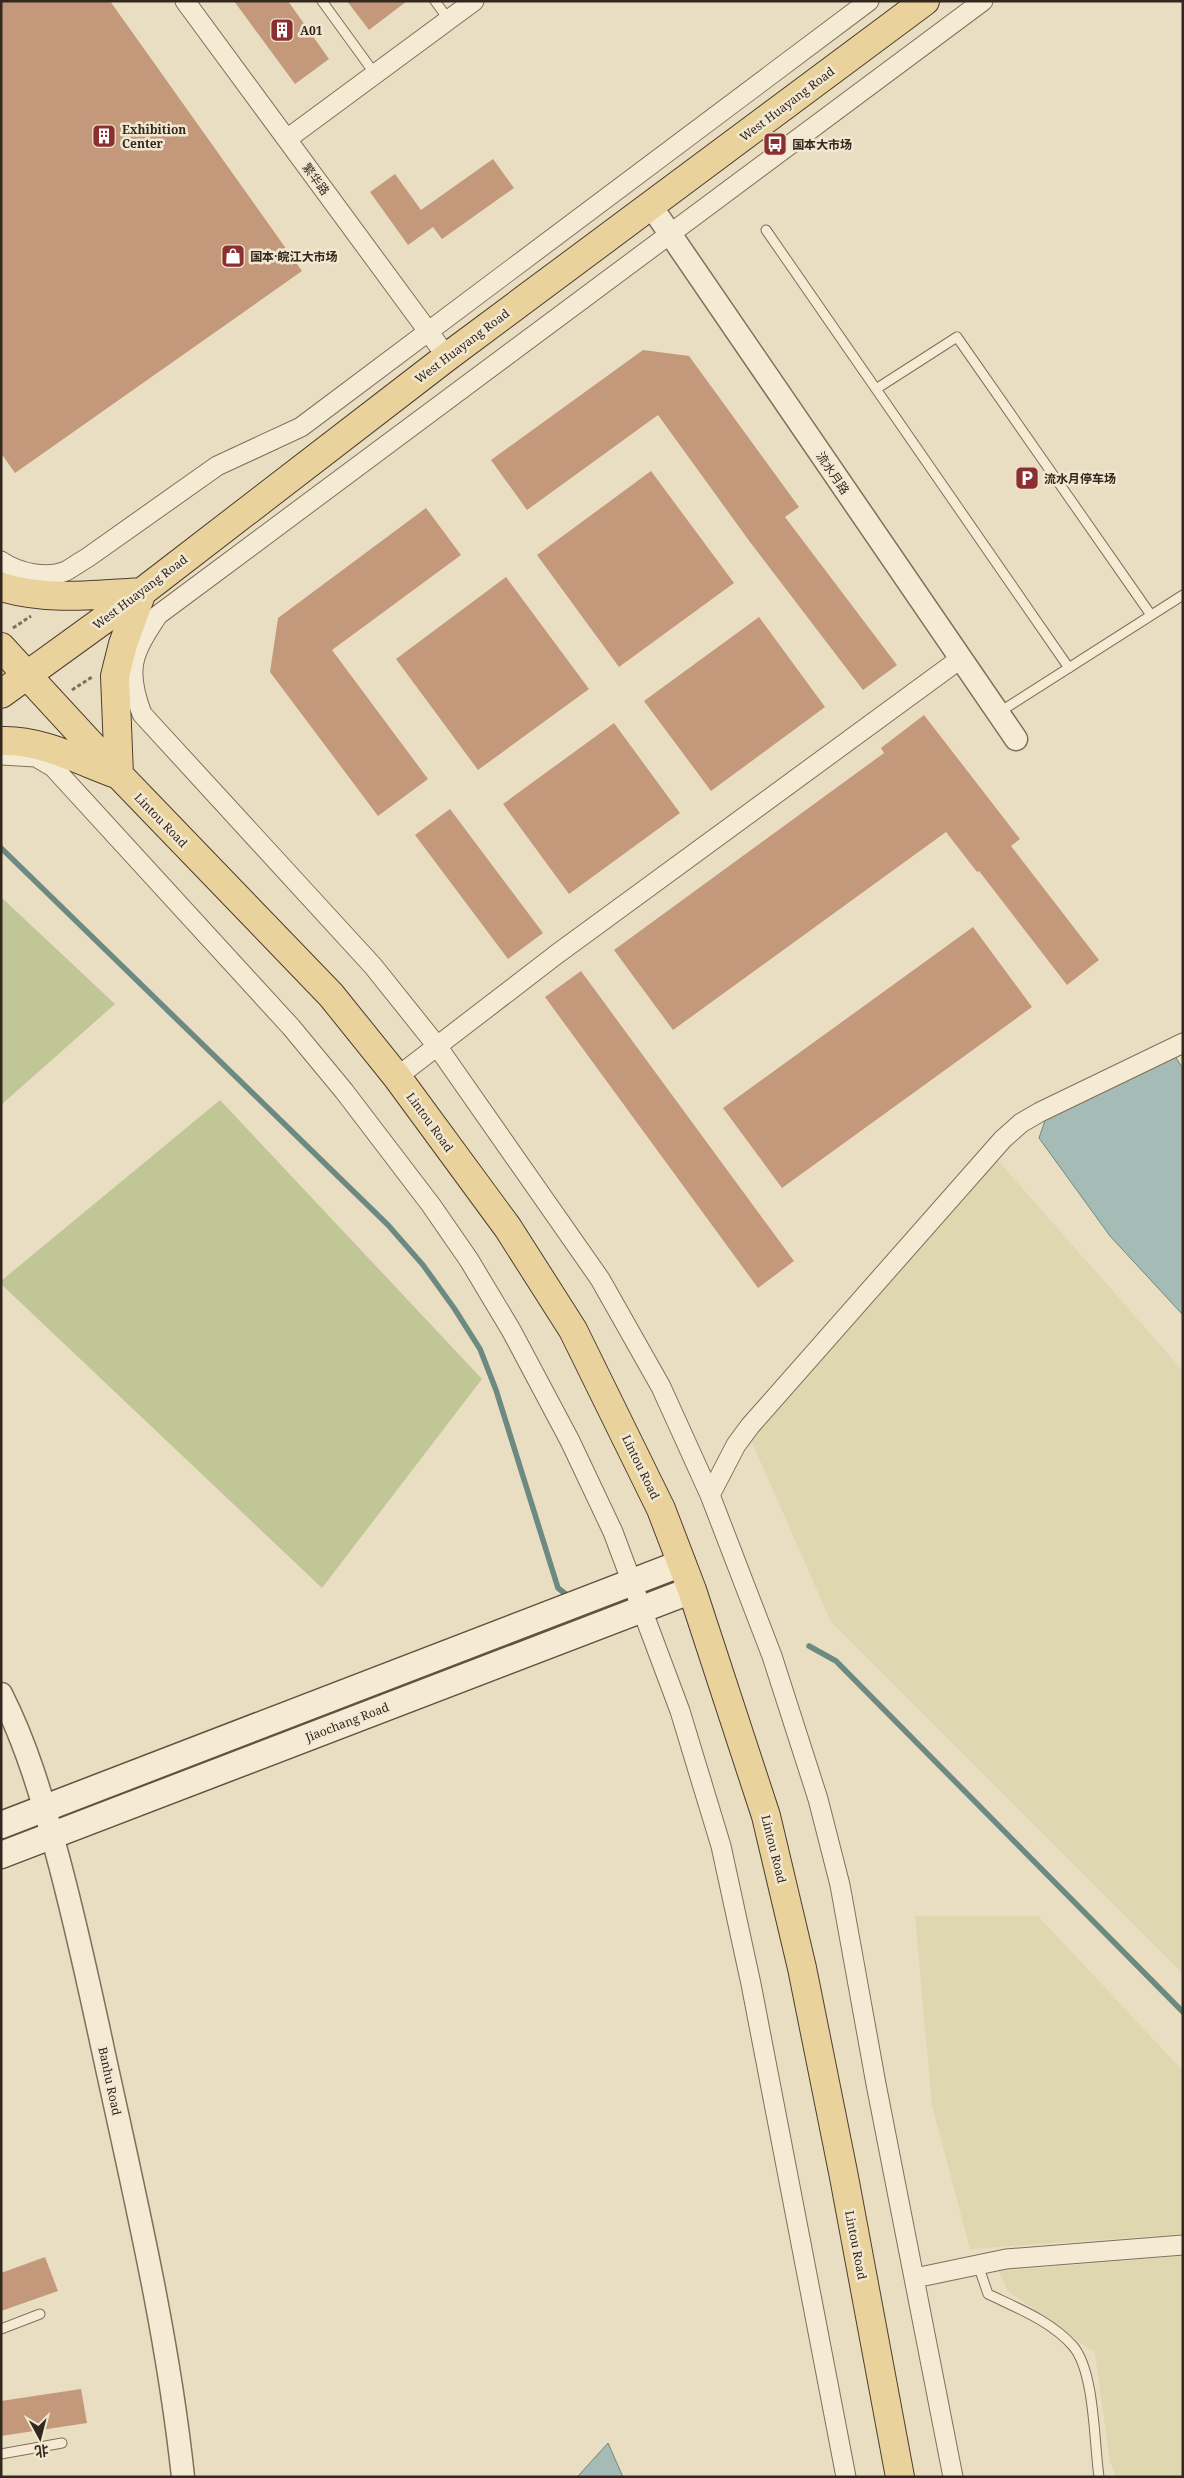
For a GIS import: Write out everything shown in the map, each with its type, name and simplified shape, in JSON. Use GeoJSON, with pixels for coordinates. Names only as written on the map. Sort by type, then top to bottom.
{"type":"FeatureCollection","features":[{"type":"Feature","properties":{"kind":"main road","name":"West Huayang Road"},"geometry":{"type":"LineString","coordinates":[[1,694],[142,592],[448,357],[925,1]]}},
{"type":"Feature","properties":{"kind":"main road"},"geometry":{"type":"LineString","coordinates":[[1,586],[18,592],[56,596],[142,592],[123,644],[114,676],[119,775],[42,747],[16,740],[1,741]]}},
{"type":"Feature","properties":{"kind":"main road","name":"Lintou Road"},"geometry":{"type":"LineString","coordinates":[[1,647],[28,674],[119,775],[331,995],[397,1077],[508,1228],[573,1330],[661,1509],[692,1590],[766,1816],[811,2016],[900,2477]]}},
{"type":"Feature","properties":{"kind":"main road"},"geometry":{"type":"LineString","coordinates":[[1,1825],[682,1563]]}},
{"type":"Feature","properties":{"kind":"main road","name":"Jiaochang Road"},"geometry":{"type":"LineString","coordinates":[[1,1855],[692,1590]]}},
{"type":"Feature","properties":{"kind":"street","name":"繁华路"},"geometry":{"type":"LineString","coordinates":[[185,1],[448,357]]}},
{"type":"Feature","properties":{"kind":"street"},"geometry":{"type":"LineString","coordinates":[[287,140],[474,1]]}},
{"type":"Feature","properties":{"kind":"street"},"geometry":{"type":"LineString","coordinates":[[1,561],[22,571],[45,575],[65,571],[87,558],[217,466],[301,427],[869,1]]}},
{"type":"Feature","properties":{"kind":"street"},"geometry":{"type":"LineString","coordinates":[[953,2477],[840,1885],[820,1809],[772,1656],[710,1495],[661,1387],[600,1279],[437,1046],[373,966],[142,714],[135,695],[131,674],[136,653],[158,615],[983,1]]}},
{"type":"Feature","properties":{"kind":"street","name":"流水月路"},"geometry":{"type":"LineString","coordinates":[[650,206],[1016,739]]}},
{"type":"Feature","properties":{"kind":"street"},"geometry":{"type":"LineString","coordinates":[[397,1077],[557,954],[960,658]]}},
{"type":"Feature","properties":{"kind":"street"},"geometry":{"type":"LineString","coordinates":[[1,755],[36,757],[53,767],[291,1027],[344,1091],[431,1205],[468,1260],[511,1330],[561,1424],[613,1532],[632,1582],[680,1711],[721,1846],[751,1984],[846,2477]]}},
{"type":"Feature","properties":{"kind":"street"},"geometry":{"type":"LineString","coordinates":[[710,1495],[736,1445],[750,1426],[1003,1139],[1021,1124],[1040,1112],[1183,1043]]}},
{"type":"Feature","properties":{"kind":"street","name":"Banhu Road"},"geometry":{"type":"LineString","coordinates":[[1,1694],[14,1718],[45,1808],[79,1935],[137,2206],[176,2416],[183,2477]]}},
{"type":"Feature","properties":{"kind":"street"},"geometry":{"type":"LineString","coordinates":[[915,2278],[1006,2258],[1183,2245]]}},
{"type":"Feature","properties":{"kind":"lane"},"geometry":{"type":"LineString","coordinates":[[322,1],[375,74]]}},
{"type":"Feature","properties":{"kind":"lane"},"geometry":{"type":"LineString","coordinates":[[435,1],[449,20]]}},
{"type":"Feature","properties":{"kind":"lane"},"geometry":{"type":"LineString","coordinates":[[766,230],[1069,668]]}},
{"type":"Feature","properties":{"kind":"lane"},"geometry":{"type":"LineString","coordinates":[[876,390],[957,337],[1151,615]]}},
{"type":"Feature","properties":{"kind":"lane"},"geometry":{"type":"LineString","coordinates":[[998,713],[1183,595]]}},
{"type":"Feature","properties":{"kind":"lane"},"geometry":{"type":"LineString","coordinates":[[978,2265],[988,2294],[1043,2322],[1074,2347],[1089,2381],[1099,2477]]}},
{"type":"Feature","properties":{"kind":"lane"},"geometry":{"type":"LineString","coordinates":[[1,2330],[40,2314]]}},
{"type":"Feature","properties":{"kind":"lane"},"geometry":{"type":"LineString","coordinates":[[1,2454],[62,2443]]}},
{"type":"Feature","properties":{"kind":"shaded area"},"geometry":{"type":"Polygon","coordinates":[[[995,1157],[1183,1371],[1183,1974],[831,1622],[747,1431],[995,1157]]]}},
{"type":"Feature","properties":{"kind":"shaded area"},"geometry":{"type":"Polygon","coordinates":[[[915,1916],[1038,1916],[1183,2071],[1183,2234],[970,2249],[932,2105],[915,1916]]]}},
{"type":"Feature","properties":{"kind":"shaded area"},"geometry":{"type":"Polygon","coordinates":[[[1183,2256],[1183,2477],[1116,2477],[1110,2461],[1095,2353],[1007,2290],[999,2271],[1183,2256]]]}},
{"type":"Feature","properties":{"kind":"green space"},"geometry":{"type":"Polygon","coordinates":[[[1,897],[115,1004],[1,1105],[1,897]]]}},
{"type":"Feature","properties":{"kind":"green space"},"geometry":{"type":"Polygon","coordinates":[[[220,1100],[482,1379],[322,1588],[1,1284],[1,1281],[220,1100]]]}},
{"type":"Feature","properties":{"kind":"water"},"geometry":{"type":"Polygon","coordinates":[[[1175,1056],[1183,1069],[1183,1315],[1110,1236],[1039,1138],[1048,1112],[1175,1056]]]}},
{"type":"Feature","properties":{"kind":"water"},"geometry":{"type":"Polygon","coordinates":[[[608,2443],[623,2477],[577,2477],[579,2475],[608,2443]]]}},
{"type":"Feature","properties":{"kind":"building","name":"Exhibition Center"},"geometry":{"type":"Polygon","coordinates":[[[1,1],[110,1],[302,271],[15,473],[1,453],[1,1]]]}},
{"type":"Feature","properties":{"kind":"building","name":"A01"},"geometry":{"type":"Polygon","coordinates":[[[234,1],[288,1],[329,59],[295,84],[234,1]]]}},
{"type":"Feature","properties":{"kind":"building"},"geometry":{"type":"Polygon","coordinates":[[[347,1],[407,1],[369,30],[347,1]]]}},
{"type":"Feature","properties":{"kind":"building"},"geometry":{"type":"Polygon","coordinates":[[[493,159],[514,188],[442,239],[433,227],[408,245],[370,192],[395,174],[421,210],[493,159]]]}},
{"type":"Feature","properties":{"kind":"building"},"geometry":{"type":"Polygon","coordinates":[[[643,350],[689,356],[799,507],[785,517],[897,665],[863,690],[750,542],[658,415],[527,510],[491,460],[643,350]]]}},
{"type":"Feature","properties":{"kind":"building"},"geometry":{"type":"Polygon","coordinates":[[[651,471],[734,583],[619,667],[537,555],[651,471]]]}},
{"type":"Feature","properties":{"kind":"building"},"geometry":{"type":"Polygon","coordinates":[[[426,508],[461,555],[332,650],[428,779],[378,816],[270,672],[278,618],[426,508]]]}},
{"type":"Feature","properties":{"kind":"building"},"geometry":{"type":"Polygon","coordinates":[[[506,577],[589,689],[478,770],[396,659],[506,577]]]}},
{"type":"Feature","properties":{"kind":"building"},"geometry":{"type":"Polygon","coordinates":[[[759,617],[825,707],[711,791],[644,701],[759,617]]]}},
{"type":"Feature","properties":{"kind":"building"},"geometry":{"type":"Polygon","coordinates":[[[924,715],[1020,839],[1011,846],[1099,960],[1067,985],[979,871],[977,872],[946,832],[673,1030],[614,950],[884,753],[881,748],[924,715]]]}},
{"type":"Feature","properties":{"kind":"building"},"geometry":{"type":"Polygon","coordinates":[[[614,723],[680,813],[569,894],[503,804],[614,723]]]}},
{"type":"Feature","properties":{"kind":"building"},"geometry":{"type":"Polygon","coordinates":[[[450,809],[543,933],[508,959],[415,835],[450,809]]]}},
{"type":"Feature","properties":{"kind":"building"},"geometry":{"type":"Polygon","coordinates":[[[973,927],[1032,1007],[782,1188],[723,1108],[973,927]]]}},
{"type":"Feature","properties":{"kind":"building"},"geometry":{"type":"Polygon","coordinates":[[[581,971],[794,1261],[758,1288],[545,997],[581,971]]]}},
{"type":"Feature","properties":{"kind":"building"},"geometry":{"type":"Polygon","coordinates":[[[45,2257],[58,2291],[1,2311],[1,2273],[45,2257]]]}},
{"type":"Feature","properties":{"kind":"building"},"geometry":{"type":"Polygon","coordinates":[[[81,2389],[87,2423],[1,2436],[1,2401],[81,2389]]]}},
{"type":"Feature","properties":{"kind":"waterway"},"geometry":{"type":"LineString","coordinates":[[1,848],[388,1225],[423,1265],[454,1308],[480,1349],[496,1390],[558,1588],[567,1595]]}},
{"type":"Feature","properties":{"kind":"waterway"},"geometry":{"type":"LineString","coordinates":[[809,1646],[836,1661],[1183,2012]]}},
{"type":"Feature","properties":{"kind":"place","name":"A01"},"geometry":{"type":"Point","coordinates":[282,30]}},
{"type":"Feature","properties":{"kind":"place","name":"Exhibition Center"},"geometry":{"type":"Point","coordinates":[104,136]}},
{"type":"Feature","properties":{"kind":"place","name":"国本大市场"},"geometry":{"type":"Point","coordinates":[775,144]}},
{"type":"Feature","properties":{"kind":"place","name":"国本·皖江大市场"},"geometry":{"type":"Point","coordinates":[233,256]}},
{"type":"Feature","properties":{"kind":"place","name":"流水月停车场"},"geometry":{"type":"Point","coordinates":[1027,478]}}]}
